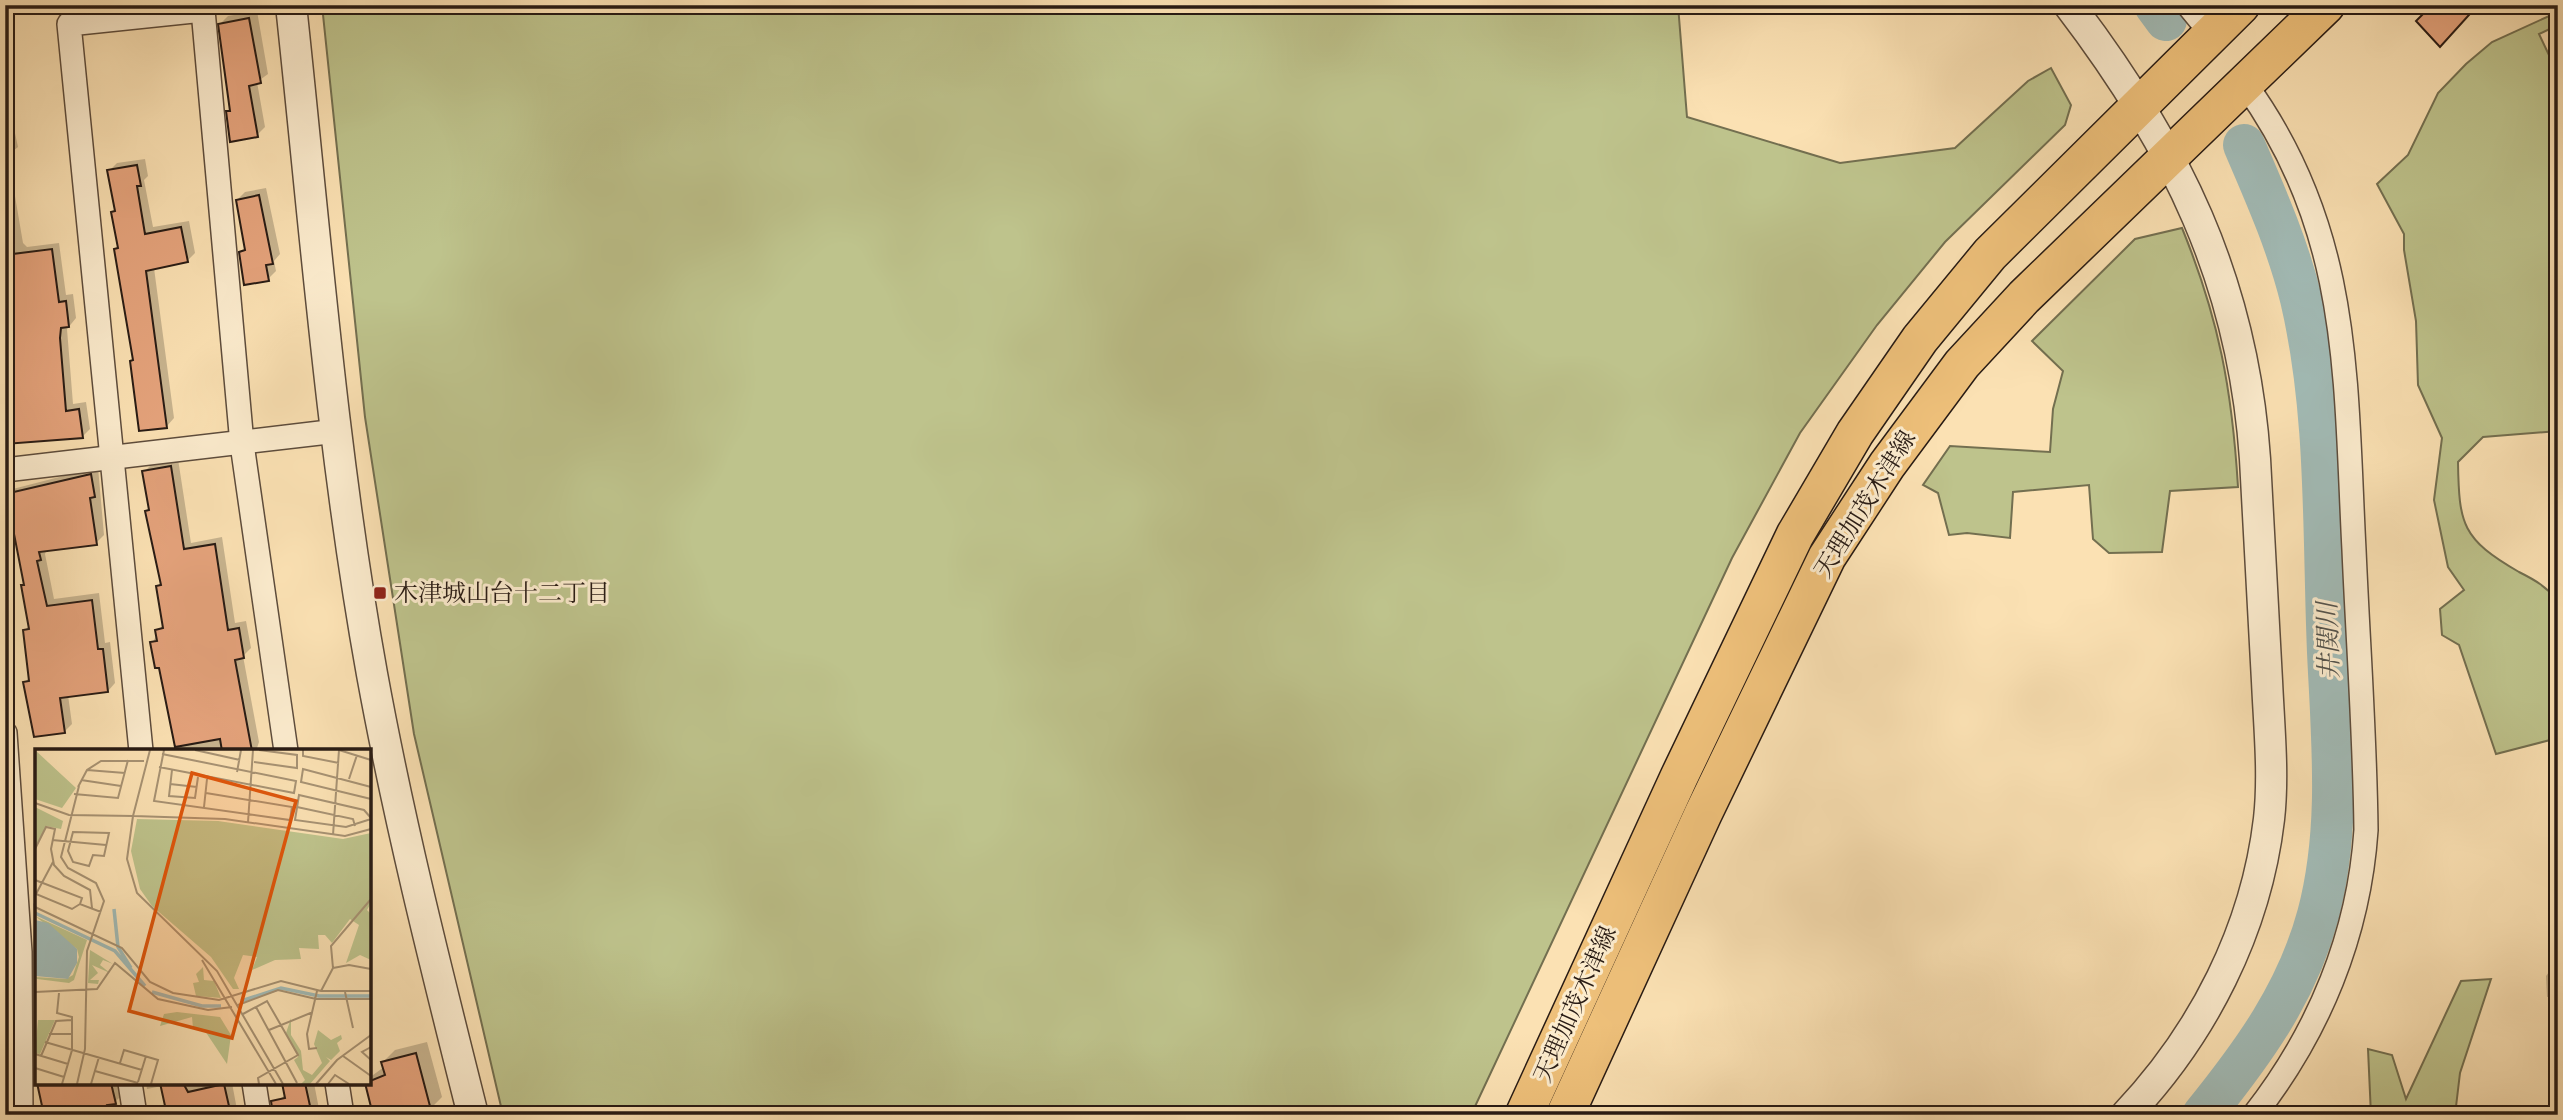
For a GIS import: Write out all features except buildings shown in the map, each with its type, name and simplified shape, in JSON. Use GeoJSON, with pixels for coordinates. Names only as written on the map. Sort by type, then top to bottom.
{"type":"FeatureCollection","features":[{"type":"Feature","properties":{"kind":"main road","name":"天理加茂木津線"},"geometry":{"type":"LineString","coordinates":[[1524,1115],[1679,777],[1795,536],[1824,484],[1888,384],[1954,296],[1990,254],[2241,5]]}},
{"type":"Feature","properties":{"kind":"main road","name":"天理加茂木津線"},"geometry":{"type":"LineString","coordinates":[[1565,1115],[1703,814],[1826,557],[1886,465],[1962,364],[2024,297],[2326,5]]}},
{"type":"Feature","properties":{"kind":"street"},"geometry":{"type":"LineString","coordinates":[[291,5],[337,431],[361,606],[397,799],[473,1115]]}},
{"type":"Feature","properties":{"kind":"street"},"geometry":{"type":"LineString","coordinates":[[2069,5],[2113,62],[2189,193],[2213,250],[2235,321],[2253,416],[2266,654],[2269,816],[2247,917],[2221,981],[2201,1017],[2132,1113]]}},
{"type":"Feature","properties":{"kind":"street"},"geometry":{"type":"LineString","coordinates":[[2188,5],[2211,33]]}},
{"type":"Feature","properties":{"kind":"street"},"geometry":{"type":"LineString","coordinates":[[141,749],[69,24],[203,10],[242,444],[286,749]]}},
{"type":"Feature","properties":{"kind":"street"},"geometry":{"type":"LineString","coordinates":[[2245,85],[2271,124],[2310,203],[2337,295],[2347,404],[2366,819],[2359,895],[2343,957],[2304,1039],[2254,1115]]}},
{"type":"Feature","properties":{"kind":"street"},"geometry":{"type":"LineString","coordinates":[[5,470],[337,431]]}},
{"type":"Feature","properties":{"kind":"street"},"geometry":{"type":"LineString","coordinates":[[5,733],[29,951],[29,1055],[21,1115]]}},
{"type":"Feature","properties":{"kind":"street"},"geometry":{"type":"LineString","coordinates":[[130,1085],[135,1115]]}},
{"type":"Feature","properties":{"kind":"street"},"geometry":{"type":"LineString","coordinates":[[254,1085],[259,1115]]}},
{"type":"Feature","properties":{"kind":"street"},"geometry":{"type":"LineString","coordinates":[[337,1085],[342,1115]]}},
{"type":"Feature","properties":{"kind":"green space"},"geometry":{"type":"Polygon","coordinates":[[[322,5],[1678,5],[1687,117],[1840,163],[1955,148],[2028,81],[2051,68],[2071,105],[2065,125],[1945,242],[1877,325],[1800,433],[1732,558],[1471,1115],[503,1115],[414,734],[365,417],[322,5]]]}},
{"type":"Feature","properties":{"kind":"green space"},"geometry":{"type":"Polygon","coordinates":[[[2558,12],[2558,25],[2539,34],[2558,74],[2558,431],[2483,437],[2458,462],[2460,501],[2467,528],[2486,550],[2540,584],[2558,601],[2558,738],[2496,754],[2459,645],[2442,635],[2440,609],[2464,590],[2448,567],[2434,500],[2442,438],[2418,385],[2416,321],[2404,250],[2404,234],[2377,184],[2408,155],[2438,93],[2466,64],[2492,42],[2558,12]]]}},
{"type":"Feature","properties":{"kind":"green space"},"geometry":{"type":"Polygon","coordinates":[[[2182,228],[2206,293],[2222,355],[2232,418],[2238,487],[2170,491],[2162,552],[2109,553],[2093,539],[2089,485],[2013,492],[2010,538],[1967,533],[1949,535],[1938,493],[1923,485],[1950,446],[2050,452],[2053,409],[2063,371],[2032,341],[2135,239],[2182,228]]]}},
{"type":"Feature","properties":{"kind":"green space"},"geometry":{"type":"Polygon","coordinates":[[[2491,979],[2460,1073],[2455,1115],[2371,1115],[2368,1049],[2392,1055],[2406,1099],[2461,981],[2491,979]]]}},
{"type":"Feature","properties":{"kind":"waterway","name":"井関川"},"geometry":{"type":"LineString","coordinates":[[2155,5],[2166,20]]}},
{"type":"Feature","properties":{"kind":"waterway","name":"井関川"},"geometry":{"type":"LineString","coordinates":[[2203,1115],[2256,1045],[2286,996],[2298,970],[2318,915],[2330,850],[2332,817],[2333,751],[2323,474],[2316,386],[2310,342],[2296,279],[2276,221],[2244,145]]}},
{"type":"Feature","properties":{"kind":"place","name":"木津城山台十二丁目"},"geometry":{"type":"Point","coordinates":[380,593]}}]}
